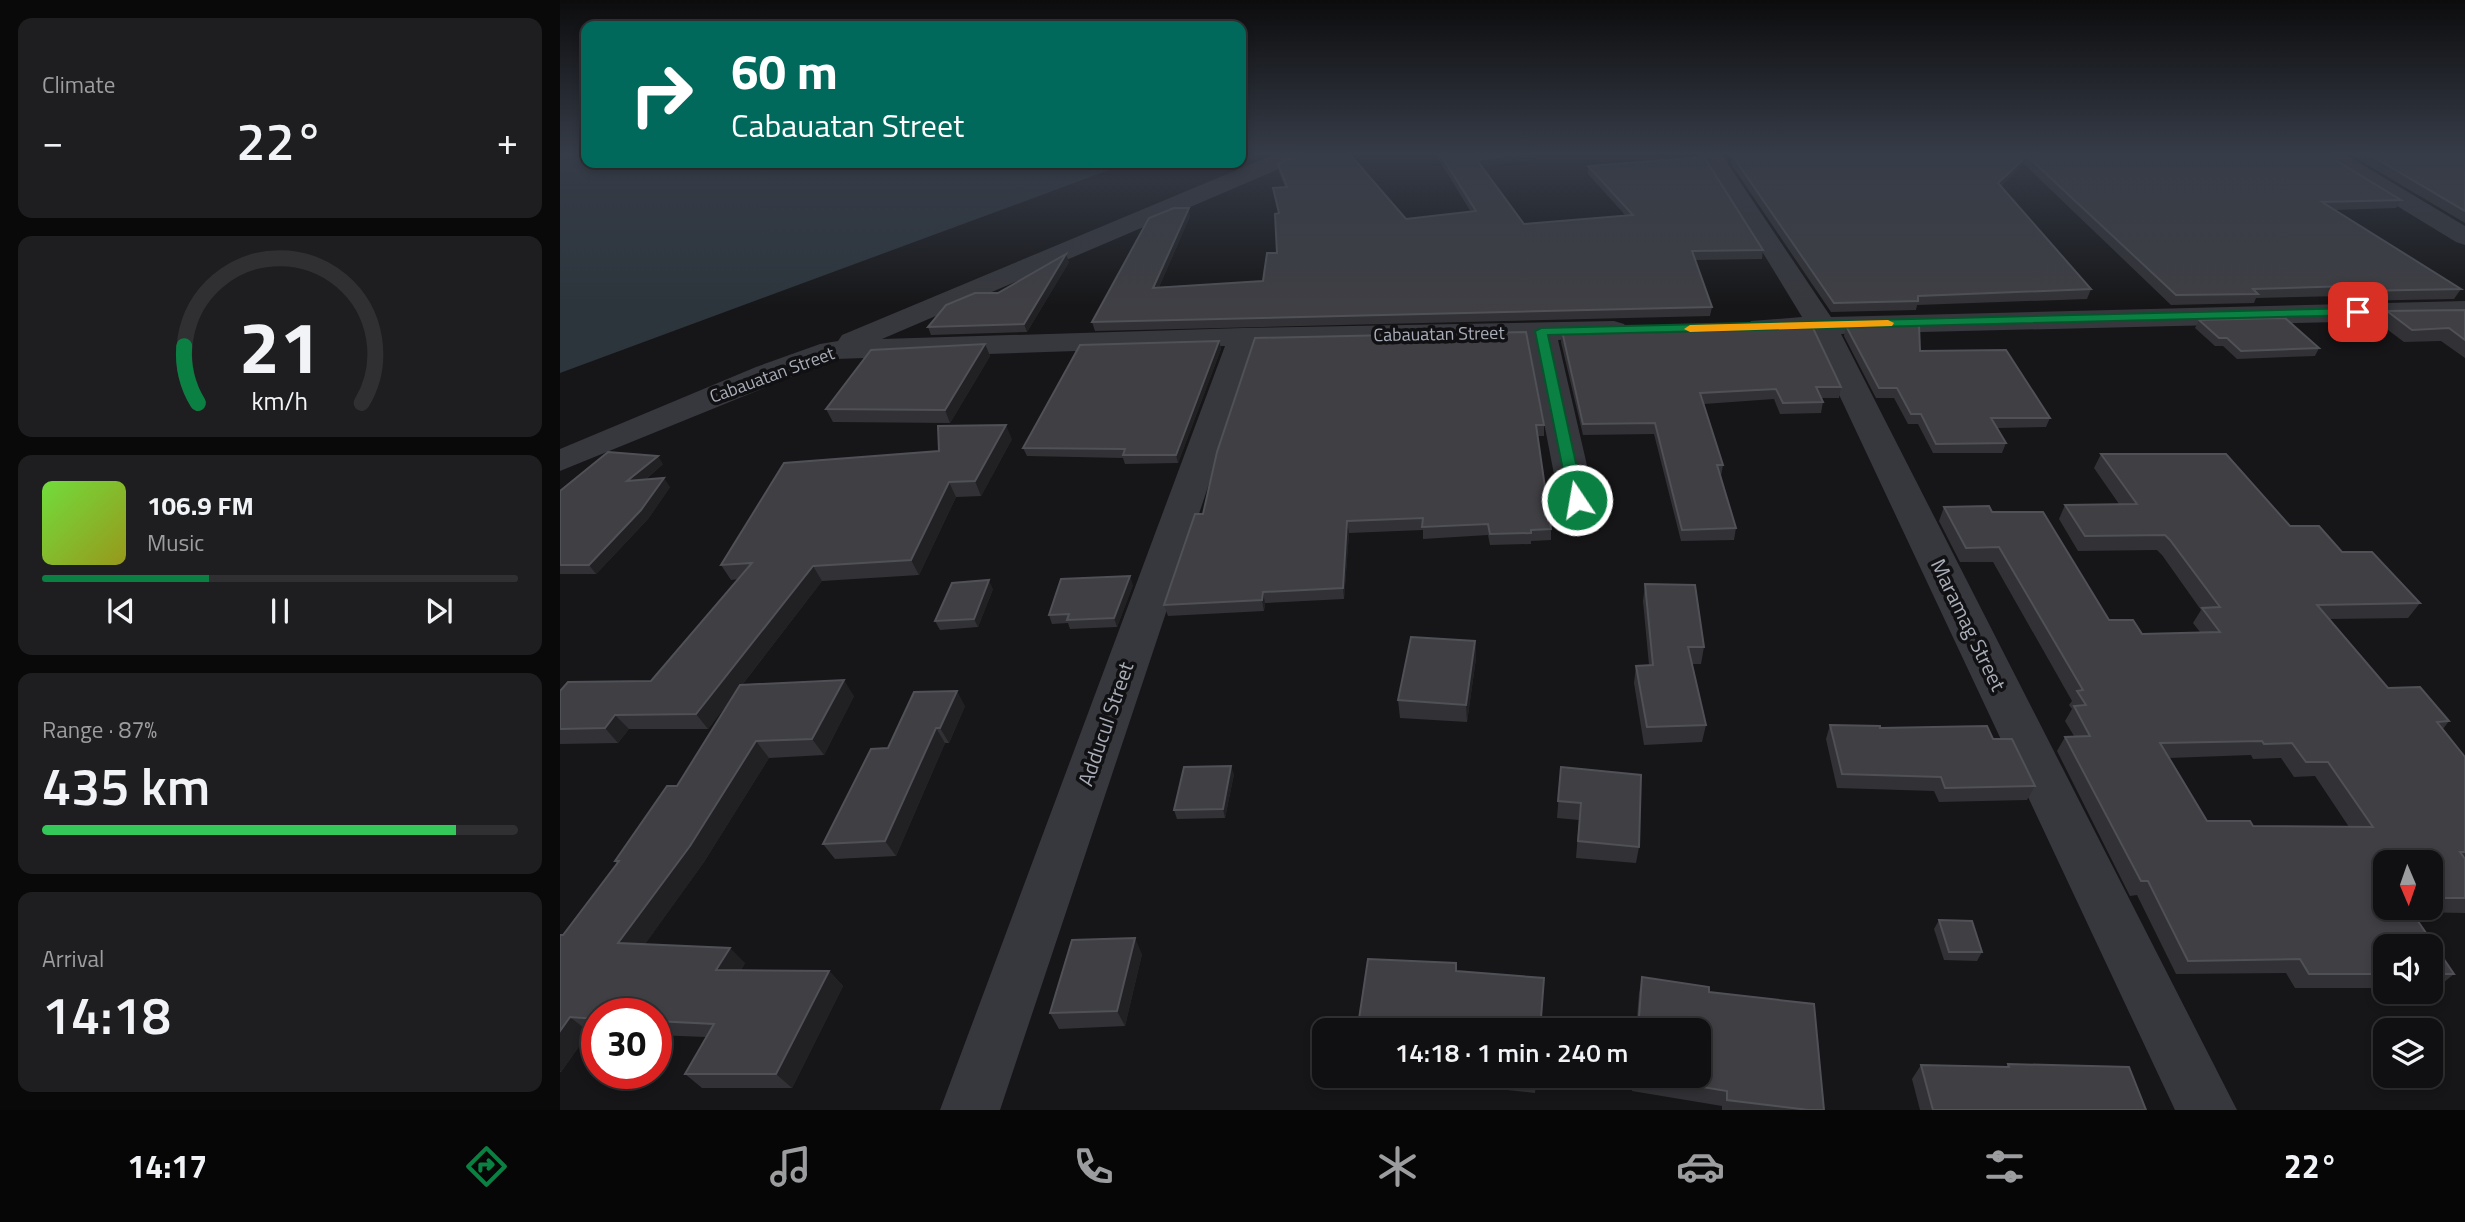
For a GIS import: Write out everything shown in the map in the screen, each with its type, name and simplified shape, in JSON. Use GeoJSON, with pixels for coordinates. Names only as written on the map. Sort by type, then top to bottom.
{"type":"FeatureCollection","features":[{"type":"Feature","properties":{"kind":"street"},"geometry":{"type":"LineString","coordinates":[[831,350],[1177,204]]}},
{"type":"Feature","properties":{"kind":"street","name":"Maramag Street"},"geometry":{"type":"LineString","coordinates":[[1744,204],[1822,326],[2207,1110]]}},
{"type":"Feature","properties":{"kind":"street"},"geometry":{"type":"LineString","coordinates":[[2410,204],[2465,237]]}},
{"type":"Feature","properties":{"kind":"street"},"geometry":{"type":"LineString","coordinates":[[1728,328],[2465,310]]}},
{"type":"Feature","properties":{"kind":"street","name":"Cabauatan Street"},"geometry":{"type":"LineString","coordinates":[[560,461],[831,350],[1243,337],[1648,329]]}},
{"type":"Feature","properties":{"kind":"street"},"geometry":{"type":"LineString","coordinates":[[1541,331],[1577,500]]}},
{"type":"Feature","properties":{"kind":"street","name":"Adducul Street"},"geometry":{"type":"LineString","coordinates":[[970,1110],[1243,337]]}},
{"type":"Feature","properties":{"kind":"shaded area"},"geometry":{"type":"Polygon","coordinates":[[[560,204],[1018,204],[560,373],[560,204]]]}},
{"type":"Feature","properties":{"kind":"building"},"geometry":{"type":"Polygon","coordinates":[[[1277,204],[1393,204],[1406,219],[1476,211],[1471,204],[1509,204],[1524,224],[1633,215],[1623,204],[1734,204],[1763,250],[1692,251],[1712,307],[1092,322],[1149,218],[1174,208],[1189,208],[1153,288],[1263,281],[1267,253],[1277,253],[1275,214],[1279,213],[1277,204]]]}},
{"type":"Feature","properties":{"kind":"building"},"geometry":{"type":"Polygon","coordinates":[[[1766,204],[2016,204],[2091,289],[1918,296],[1918,301],[1834,303],[1766,204]]]}},
{"type":"Feature","properties":{"kind":"building"},"geometry":{"type":"Polygon","coordinates":[[[2078,204],[2325,204],[2461,289],[2356,291],[2349,286],[2253,289],[2258,294],[2176,295],[2078,204]]]}},
{"type":"Feature","properties":{"kind":"building"},"geometry":{"type":"Polygon","coordinates":[[[2453,204],[2465,204],[2465,211],[2453,204]]]}},
{"type":"Feature","properties":{"kind":"building"},"geometry":{"type":"Polygon","coordinates":[[[1066,254],[1024,324],[928,327],[946,305],[975,293],[998,293],[1066,254]]]}},
{"type":"Feature","properties":{"kind":"building"},"geometry":{"type":"Polygon","coordinates":[[[2465,310],[2465,340],[2449,328],[2412,330],[2387,311],[2465,310]]]}},
{"type":"Feature","properties":{"kind":"building"},"geometry":{"type":"Polygon","coordinates":[[[2285,318],[2319,348],[2241,351],[2227,338],[2219,338],[2199,320],[2285,318]]]}},
{"type":"Feature","properties":{"kind":"building"},"geometry":{"type":"Polygon","coordinates":[[[1919,325],[1920,351],[2006,350],[2050,418],[1991,418],[2006,443],[1936,444],[1921,414],[1911,414],[1897,388],[1879,388],[1846,326],[1919,325]]]}},
{"type":"Feature","properties":{"kind":"building"},"geometry":{"type":"Polygon","coordinates":[[[1812,326],[1841,387],[1816,387],[1823,402],[1783,403],[1776,389],[1700,393],[1723,465],[1717,465],[1736,528],[1682,530],[1655,423],[1583,424],[1562,331],[1812,326]]]}},
{"type":"Feature","properties":{"kind":"building"},"geometry":{"type":"Polygon","coordinates":[[[1526,332],[1544,425],[1536,425],[1551,529],[1531,530],[1531,533],[1490,534],[1488,524],[1422,527],[1423,518],[1347,521],[1343,588],[1263,592],[1262,600],[1164,605],[1195,514],[1203,514],[1217,452],[1255,338],[1526,332]]]}},
{"type":"Feature","properties":{"kind":"building"},"geometry":{"type":"Polygon","coordinates":[[[1219,341],[1176,455],[1123,455],[1125,449],[1023,448],[1080,345],[1219,341]]]}},
{"type":"Feature","properties":{"kind":"building"},"geometry":{"type":"Polygon","coordinates":[[[985,344],[945,410],[826,409],[871,350],[985,344]]]}},
{"type":"Feature","properties":{"kind":"building"},"geometry":{"type":"Polygon","coordinates":[[[1006,425],[975,481],[949,482],[911,560],[813,566],[696,714],[615,715],[605,728],[560,729],[560,691],[568,682],[651,681],[752,563],[721,565],[784,463],[939,451],[938,426],[1006,425]]]}},
{"type":"Feature","properties":{"kind":"building"},"geometry":{"type":"Polygon","coordinates":[[[608,452],[658,456],[627,481],[664,478],[641,510],[589,565],[560,565],[560,491],[608,452]]]}},
{"type":"Feature","properties":{"kind":"building"},"geometry":{"type":"Polygon","coordinates":[[[2101,454],[2226,454],[2290,526],[2319,526],[2342,552],[2372,552],[2420,603],[2317,605],[2388,688],[2420,687],[2449,721],[2437,722],[2465,757],[2465,852],[2460,852],[2465,859],[2465,898],[2443,898],[2443,850],[2373,850],[2373,920],[2417,920],[2427,934],[2373,934],[2373,974],[2309,974],[2300,959],[2188,961],[2148,881],[2141,881],[2065,737],[2090,736],[2074,706],[2086,705],[2077,691],[2083,690],[1999,547],[1966,548],[1944,507],[1989,506],[1992,512],[2043,512],[2109,620],[2133,620],[2142,634],[2220,632],[2202,608],[2220,607],[2165,535],[2085,536],[2065,505],[2137,504],[2101,454]],[[2160,743],[2207,821],[2250,821],[2253,826],[2373,827],[2328,762],[2306,762],[2292,743],[2160,743]]]}},
{"type":"Feature","properties":{"kind":"building"},"geometry":{"type":"Polygon","coordinates":[[[1130,576],[1114,618],[1067,620],[1069,614],[1049,615],[1061,579],[1130,576]]]}},
{"type":"Feature","properties":{"kind":"building"},"geometry":{"type":"Polygon","coordinates":[[[989,580],[974,619],[935,621],[952,583],[989,580]]]}},
{"type":"Feature","properties":{"kind":"building"},"geometry":{"type":"Polygon","coordinates":[[[1645,584],[1695,585],[1704,647],[1688,647],[1706,725],[1647,727],[1636,666],[1653,665],[1645,584]]]}},
{"type":"Feature","properties":{"kind":"building"},"geometry":{"type":"Polygon","coordinates":[[[1411,637],[1475,641],[1466,705],[1398,700],[1411,637]]]}},
{"type":"Feature","properties":{"kind":"building"},"geometry":{"type":"Polygon","coordinates":[[[844,680],[812,739],[756,741],[690,846],[618,943],[730,948],[716,970],[829,971],[776,1074],[685,1074],[714,1024],[672,1022],[672,998],[581,998],[581,1018],[570,1017],[560,1031],[560,935],[563,935],[619,861],[615,861],[667,786],[677,786],[740,685],[844,680]]]}},
{"type":"Feature","properties":{"kind":"building"},"geometry":{"type":"Polygon","coordinates":[[[957,691],[940,728],[936,728],[885,841],[823,844],[871,749],[888,748],[914,692],[957,691]]]}},
{"type":"Feature","properties":{"kind":"building"},"geometry":{"type":"Polygon","coordinates":[[[1830,725],[1880,728],[1987,726],[1993,739],[2012,739],[2035,786],[1945,788],[1941,777],[1842,774],[1830,725]]]}},
{"type":"Feature","properties":{"kind":"building"},"geometry":{"type":"Polygon","coordinates":[[[1231,766],[1223,809],[1174,810],[1184,767],[1231,766]]]}},
{"type":"Feature","properties":{"kind":"building"},"geometry":{"type":"Polygon","coordinates":[[[1561,767],[1641,775],[1639,847],[1578,841],[1581,803],[1558,801],[1561,767]]]}},
{"type":"Feature","properties":{"kind":"building"},"geometry":{"type":"Polygon","coordinates":[[[1939,920],[1972,921],[1982,952],[1949,952],[1939,920]]]}},
{"type":"Feature","properties":{"kind":"building"},"geometry":{"type":"Polygon","coordinates":[[[1135,938],[1117,1011],[1050,1013],[1072,940],[1135,938]]]}},
{"type":"Feature","properties":{"kind":"building"},"geometry":{"type":"Polygon","coordinates":[[[2443,958],[2454,974],[2443,974],[2443,958]]]}},
{"type":"Feature","properties":{"kind":"building"},"geometry":{"type":"Polygon","coordinates":[[[1368,959],[1456,963],[1456,971],[1544,978],[1541,1018],[1359,1018],[1368,959]]]}},
{"type":"Feature","properties":{"kind":"building"},"geometry":{"type":"Polygon","coordinates":[[[1642,977],[1709,987],[1709,992],[1814,1004],[1824,1110],[1727,1100],[1727,1091],[1709,1088],[1711,1088],[1711,1018],[1639,1018],[1642,977]]]}},
{"type":"Feature","properties":{"kind":"building"},"geometry":{"type":"Polygon","coordinates":[[[2008,1064],[2129,1067],[2146,1110],[1933,1110],[1921,1065],[2009,1067],[2008,1064]]]}},
{"type":"Feature","properties":{"kind":"slow traffic"},"geometry":{"type":"LineString","coordinates":[[1690,329],[1888,323]]}},
{"type":"Feature","properties":{"kind":"route"},"geometry":{"type":"LineString","coordinates":[[1577,500],[1541,331],[2358,312]]}}]}
